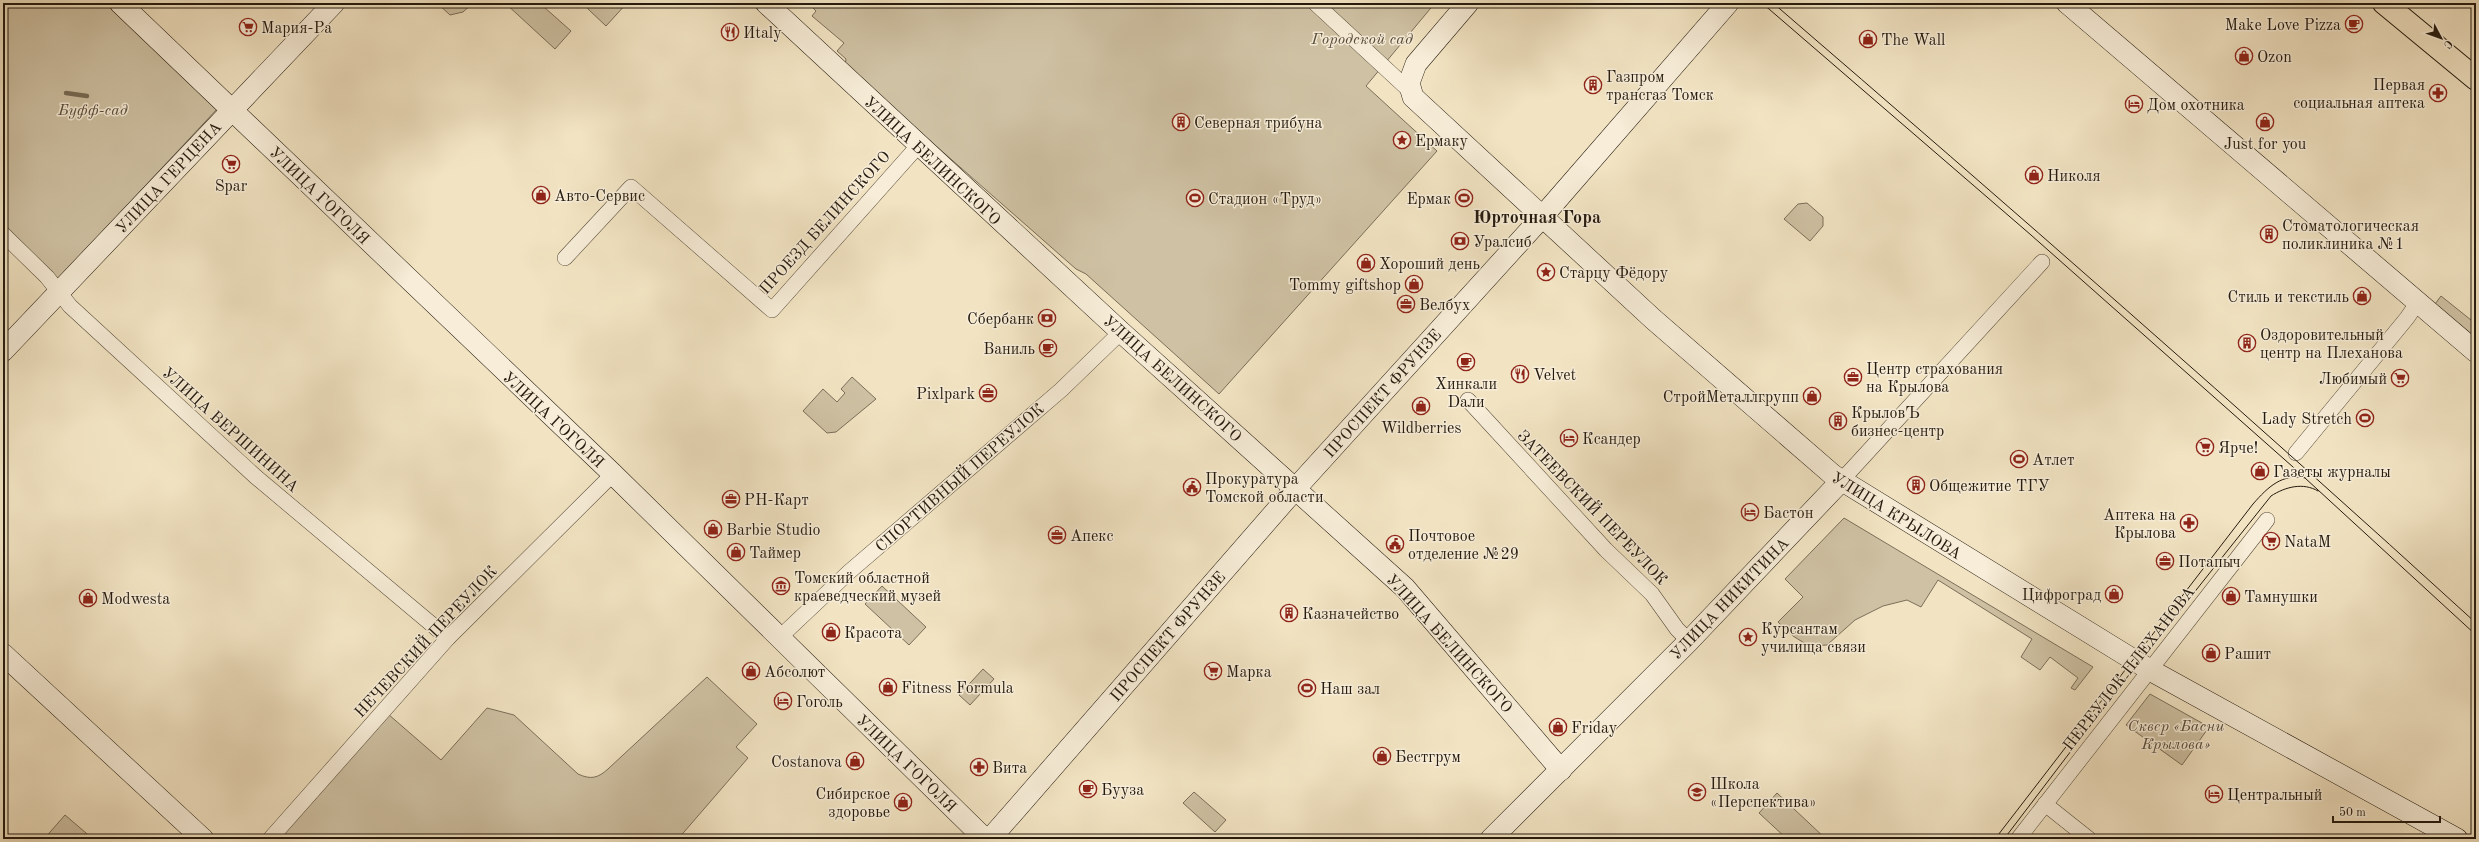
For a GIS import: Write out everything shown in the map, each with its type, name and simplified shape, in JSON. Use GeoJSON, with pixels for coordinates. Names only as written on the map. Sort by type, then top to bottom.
{"type":"FeatureCollection","features":[{"type":"Feature","properties":{"kind":"main road"},"geometry":{"type":"LineString","coordinates":[[2384,3],[2476,79]]}},
{"type":"Feature","properties":{"kind":"street","name":"УЛИЦА ГОГОЛЯ"},"geometry":{"type":"LineString","coordinates":[[120,3],[613,474],[985,839]]}},
{"type":"Feature","properties":{"kind":"street","name":"УЛИЦА ГЕРЦЕНА"},"geometry":{"type":"LineString","coordinates":[[3,351],[334,3]]}},
{"type":"Feature","properties":{"kind":"street","name":"УЛИЦА БЕЛИНСКОГО"},"geometry":{"type":"LineString","coordinates":[[766,3],[918,146],[1121,332],[1296,488],[1409,593],[1561,770]]}},
{"type":"Feature","properties":{"kind":"street"},"geometry":{"type":"LineString","coordinates":[[1315,3],[1410,91]]}},
{"type":"Feature","properties":{"kind":"street"},"geometry":{"type":"LineString","coordinates":[[1410,91],[1411,74],[1416,64],[1468,3]]}},
{"type":"Feature","properties":{"kind":"street","name":"ПРОСПЕКТ ФРУНЗЕ"},"geometry":{"type":"LineString","coordinates":[[990,839],[1296,488],[1542,217],[1728,3]]}},
{"type":"Feature","properties":{"kind":"street"},"geometry":{"type":"LineString","coordinates":[[2067,3],[2476,352]]}},
{"type":"Feature","properties":{"kind":"street","name":"УЛИЦА КРЫЛОВА"},"geometry":{"type":"LineString","coordinates":[[1410,91],[1419,103],[1678,342],[1841,481],[2150,670],[2457,839]]}},
{"type":"Feature","properties":{"kind":"street","name":"ПРОЕЗД БЕЛИНСКОГО"},"geometry":{"type":"LineString","coordinates":[[565,258],[631,187],[772,310],[918,146]]}},
{"type":"Feature","properties":{"kind":"street","name":"УЛИЦА ВЕРШИНИНА"},"geometry":{"type":"LineString","coordinates":[[3,234],[46,277],[59,293],[139,371],[256,477],[448,638]]}},
{"type":"Feature","properties":{"kind":"street","name":"УЛИЦА НИКИТИНА"},"geometry":{"type":"LineString","coordinates":[[1491,839],[1689,641],[1841,481],[2042,262]]}},
{"type":"Feature","properties":{"kind":"street"},"geometry":{"type":"LineString","coordinates":[[2296,453],[2407,318],[2418,302]]}},
{"type":"Feature","properties":{"kind":"street","name":"СПОРТИВНЫЙ ПЕРЕУЛОК"},"geometry":{"type":"LineString","coordinates":[[779,638],[849,572],[1061,390],[1121,332]]}},
{"type":"Feature","properties":{"kind":"street","name":"ЗАТЕЕВСКИЙ ПЕРЕУЛОК"},"geometry":{"type":"LineString","coordinates":[[1468,400],[1606,550],[1652,594],[1677,629],[1689,641]]}},
{"type":"Feature","properties":{"kind":"street","name":"НЕЧЕВСКИЙ ПЕРЕУЛОК"},"geometry":{"type":"LineString","coordinates":[[270,839],[448,638],[613,474]]}},
{"type":"Feature","properties":{"kind":"street","name":"ПЕРЕУЛОК ПЛЕХАНОВА"},"geometry":{"type":"LineString","coordinates":[[2018,839],[2267,520]]}},
{"type":"Feature","properties":{"kind":"street"},"geometry":{"type":"LineString","coordinates":[[3,654],[203,839]]}},
{"type":"Feature","properties":{"kind":"street"},"geometry":{"type":"LineString","coordinates":[[2045,804],[2089,839]]}},
{"type":"Feature","properties":{"kind":"green space","name":"Буфф-сад"},"geometry":{"type":"Polygon","coordinates":[[[3,3],[111,3],[219,107],[58,279],[3,225],[3,3]]]}},
{"type":"Feature","properties":{"kind":"green space"},"geometry":{"type":"Polygon","coordinates":[[[437,3],[473,3],[463,12],[450,15],[437,3]]]}},
{"type":"Feature","properties":{"kind":"green space"},"geometry":{"type":"Polygon","coordinates":[[[505,3],[547,3],[544,7],[571,31],[555,49],[505,3]]]}},
{"type":"Feature","properties":{"kind":"green space"},"geometry":{"type":"Polygon","coordinates":[[[586,3],[627,3],[606,26],[588,9],[586,3]]]}},
{"type":"Feature","properties":{"kind":"green space","name":"Стадион «Труд»"},"geometry":{"type":"Polygon","coordinates":[[[808,3],[1435,3],[1366,86],[1437,151],[1219,394],[1086,274],[1076,269],[845,66],[846,59],[837,51],[844,43],[812,16],[816,11],[808,3]]]}},
{"type":"Feature","properties":{"kind":"green space"},"geometry":{"type":"Polygon","coordinates":[[[1807,203],[1823,217],[1823,226],[1810,241],[1784,219],[1798,204],[1807,203]]]}},
{"type":"Feature","properties":{"kind":"green space"},"geometry":{"type":"Polygon","coordinates":[[[2441,296],[2476,324],[2476,338],[2435,304],[2441,296]]]}},
{"type":"Feature","properties":{"kind":"green space"},"geometry":{"type":"Polygon","coordinates":[[[852,377],[876,399],[836,432],[827,433],[803,411],[823,389],[837,402],[845,393],[841,389],[852,377]]]}},
{"type":"Feature","properties":{"kind":"green space"},"geometry":{"type":"Polygon","coordinates":[[[1844,518],[2093,667],[2075,690],[2071,688],[2078,678],[2050,657],[2040,670],[2021,657],[2032,639],[1938,580],[1921,607],[1907,600],[1883,606],[1855,620],[1827,645],[1809,646],[1793,636],[1778,622],[1803,597],[1785,579],[1844,518]]]}},
{"type":"Feature","properties":{"kind":"green space"},"geometry":{"type":"Polygon","coordinates":[[[882,586],[926,627],[909,645],[865,604],[882,586]]]}},
{"type":"Feature","properties":{"kind":"green space"},"geometry":{"type":"Polygon","coordinates":[[[983,669],[994,679],[970,705],[959,695],[983,669]]]}},
{"type":"Feature","properties":{"kind":"green space"},"geometry":{"type":"Polygon","coordinates":[[[707,677],[757,724],[736,747],[748,758],[678,839],[279,839],[388,714],[441,760],[487,708],[514,715],[578,774],[587,777],[594,777],[608,769],[707,677]]]}},
{"type":"Feature","properties":{"kind":"green space","name":"Сквер «Басни Крылова»"},"geometry":{"type":"Polygon","coordinates":[[[2150,694],[2209,727],[2182,765],[2126,725],[2150,694]]]}},
{"type":"Feature","properties":{"kind":"green space"},"geometry":{"type":"Polygon","coordinates":[[[1194,792],[1226,820],[1215,832],[1183,803],[1194,792]]]}},
{"type":"Feature","properties":{"kind":"green space"},"geometry":{"type":"Polygon","coordinates":[[[1777,793],[1826,839],[1787,839],[1759,813],[1777,793]]]}},
{"type":"Feature","properties":{"kind":"green space"},"geometry":{"type":"Polygon","coordinates":[[[65,815],[93,839],[44,839],[65,815]]]}},
{"type":"Feature","properties":{"kind":"waterway"},"geometry":{"type":"LineString","coordinates":[[66,93],[87,96]]}},
{"type":"Feature","properties":{"kind":"tram line"},"geometry":{"type":"LineString","coordinates":[[1762,3],[2031,235],[2293,467],[2476,635]]}},
{"type":"Feature","properties":{"kind":"tram line"},"geometry":{"type":"LineString","coordinates":[[1773,3],[2127,310],[2476,623]]}},
{"type":"Feature","properties":{"kind":"tram line"},"geometry":{"type":"LineString","coordinates":[[1995,839],[2253,504],[2264,492],[2276,483],[2290,478],[2306,478]]}},
{"type":"Feature","properties":{"kind":"tram line"},"geometry":{"type":"LineString","coordinates":[[2004,839],[2138,663],[2271,496],[2282,490],[2300,486],[2312,488],[2318,491]]}},
{"type":"Feature","properties":{"kind":"place","name":"Make Love Pizza"},"geometry":{"type":"Point","coordinates":[2354,24]}},
{"type":"Feature","properties":{"kind":"place","name":"Мария-Ра"},"geometry":{"type":"Point","coordinates":[248,27]}},
{"type":"Feature","properties":{"kind":"place","name":"Иtaly"},"geometry":{"type":"Point","coordinates":[730,32]}},
{"type":"Feature","properties":{"kind":"place","name":"The Wall"},"geometry":{"type":"Point","coordinates":[1868,39]}},
{"type":"Feature","properties":{"kind":"place","name":"Ozon"},"geometry":{"type":"Point","coordinates":[2244,56]}},
{"type":"Feature","properties":{"kind":"place","name":"Газпром трансгаз Томск"},"geometry":{"type":"Point","coordinates":[1593,85]}},
{"type":"Feature","properties":{"kind":"place","name":"Первая социальная аптека"},"geometry":{"type":"Point","coordinates":[2438,93]}},
{"type":"Feature","properties":{"kind":"place","name":"Дом охотника"},"geometry":{"type":"Point","coordinates":[2134,104]}},
{"type":"Feature","properties":{"kind":"place","name":"Северная трибуна"},"geometry":{"type":"Point","coordinates":[1181,122]}},
{"type":"Feature","properties":{"kind":"place","name":"Just for you"},"geometry":{"type":"Point","coordinates":[2265,122]}},
{"type":"Feature","properties":{"kind":"place","name":"Ермаку"},"geometry":{"type":"Point","coordinates":[1402,140]}},
{"type":"Feature","properties":{"kind":"place","name":"Spar"},"geometry":{"type":"Point","coordinates":[231,164]}},
{"type":"Feature","properties":{"kind":"place","name":"Николя"},"geometry":{"type":"Point","coordinates":[2034,175]}},
{"type":"Feature","properties":{"kind":"place","name":"Авто-Сервис"},"geometry":{"type":"Point","coordinates":[541,195]}},
{"type":"Feature","properties":{"kind":"place","name":"Стадион «Труд»"},"geometry":{"type":"Point","coordinates":[1195,198]}},
{"type":"Feature","properties":{"kind":"place","name":"Ермак"},"geometry":{"type":"Point","coordinates":[1464,198]}},
{"type":"Feature","properties":{"kind":"place","name":"Стоматологическая поликлиника №1"},"geometry":{"type":"Point","coordinates":[2269,234]}},
{"type":"Feature","properties":{"kind":"place","name":"Уралсиб"},"geometry":{"type":"Point","coordinates":[1460,241]}},
{"type":"Feature","properties":{"kind":"place","name":"Хороший день"},"geometry":{"type":"Point","coordinates":[1366,263]}},
{"type":"Feature","properties":{"kind":"place","name":"Старцу Фёдору"},"geometry":{"type":"Point","coordinates":[1546,272]}},
{"type":"Feature","properties":{"kind":"place","name":"Tommy giftshop"},"geometry":{"type":"Point","coordinates":[1414,284]}},
{"type":"Feature","properties":{"kind":"place","name":"Стиль и текстиль"},"geometry":{"type":"Point","coordinates":[2362,296]}},
{"type":"Feature","properties":{"kind":"place","name":"Велбух"},"geometry":{"type":"Point","coordinates":[1406,304]}},
{"type":"Feature","properties":{"kind":"place","name":"Сбербанк"},"geometry":{"type":"Point","coordinates":[1047,318]}},
{"type":"Feature","properties":{"kind":"place","name":"Оздоровительный центр на Плеханова"},"geometry":{"type":"Point","coordinates":[2247,343]}},
{"type":"Feature","properties":{"kind":"place","name":"Ваниль"},"geometry":{"type":"Point","coordinates":[1048,348]}},
{"type":"Feature","properties":{"kind":"place","name":"Хинкали Dали"},"geometry":{"type":"Point","coordinates":[1466,362]}},
{"type":"Feature","properties":{"kind":"place","name":"Velvet"},"geometry":{"type":"Point","coordinates":[1520,374]}},
{"type":"Feature","properties":{"kind":"place","name":"Центр страхования на Крылова"},"geometry":{"type":"Point","coordinates":[1853,377]}},
{"type":"Feature","properties":{"kind":"place","name":"Любимый"},"geometry":{"type":"Point","coordinates":[2400,378]}},
{"type":"Feature","properties":{"kind":"place","name":"Pixlpark"},"geometry":{"type":"Point","coordinates":[988,393]}},
{"type":"Feature","properties":{"kind":"place","name":"СтройМеталлгрупп"},"geometry":{"type":"Point","coordinates":[1812,396]}},
{"type":"Feature","properties":{"kind":"place","name":"Wildberries"},"geometry":{"type":"Point","coordinates":[1421,406]}},
{"type":"Feature","properties":{"kind":"place","name":"Lady Stretch"},"geometry":{"type":"Point","coordinates":[2365,418]}},
{"type":"Feature","properties":{"kind":"place","name":"КрыловЪ бизнес-центр"},"geometry":{"type":"Point","coordinates":[1838,421]}},
{"type":"Feature","properties":{"kind":"place","name":"Ксандер"},"geometry":{"type":"Point","coordinates":[1569,438]}},
{"type":"Feature","properties":{"kind":"place","name":"Ярче!"},"geometry":{"type":"Point","coordinates":[2205,447]}},
{"type":"Feature","properties":{"kind":"place","name":"Атлет"},"geometry":{"type":"Point","coordinates":[2019,459]}},
{"type":"Feature","properties":{"kind":"place","name":"Газеты журналы"},"geometry":{"type":"Point","coordinates":[2260,471]}},
{"type":"Feature","properties":{"kind":"place","name":"Общежитие ТГУ"},"geometry":{"type":"Point","coordinates":[1916,485]}},
{"type":"Feature","properties":{"kind":"place","name":"Прокуратура Томской области"},"geometry":{"type":"Point","coordinates":[1192,487]}},
{"type":"Feature","properties":{"kind":"place","name":"РН-Карт"},"geometry":{"type":"Point","coordinates":[731,499]}},
{"type":"Feature","properties":{"kind":"place","name":"Бастон"},"geometry":{"type":"Point","coordinates":[1750,512]}},
{"type":"Feature","properties":{"kind":"place","name":"Аптека на Крылова"},"geometry":{"type":"Point","coordinates":[2189,523]}},
{"type":"Feature","properties":{"kind":"place","name":"Barbie Studio"},"geometry":{"type":"Point","coordinates":[713,529]}},
{"type":"Feature","properties":{"kind":"place","name":"Апекс"},"geometry":{"type":"Point","coordinates":[1057,535]}},
{"type":"Feature","properties":{"kind":"place","name":"NataM"},"geometry":{"type":"Point","coordinates":[2271,541]}},
{"type":"Feature","properties":{"kind":"place","name":"Почтовое отделение №29"},"geometry":{"type":"Point","coordinates":[1395,544]}},
{"type":"Feature","properties":{"kind":"place","name":"Таймер"},"geometry":{"type":"Point","coordinates":[736,552]}},
{"type":"Feature","properties":{"kind":"place","name":"Потапыч"},"geometry":{"type":"Point","coordinates":[2165,561]}},
{"type":"Feature","properties":{"kind":"place","name":"Томский областной краеведческий музей"},"geometry":{"type":"Point","coordinates":[781,586]}},
{"type":"Feature","properties":{"kind":"place","name":"Цифроград"},"geometry":{"type":"Point","coordinates":[2114,594]}},
{"type":"Feature","properties":{"kind":"place","name":"Тамнушки"},"geometry":{"type":"Point","coordinates":[2231,596]}},
{"type":"Feature","properties":{"kind":"place","name":"Modwesta"},"geometry":{"type":"Point","coordinates":[88,598]}},
{"type":"Feature","properties":{"kind":"place","name":"Казначейство"},"geometry":{"type":"Point","coordinates":[1289,613]}},
{"type":"Feature","properties":{"kind":"place","name":"Красота"},"geometry":{"type":"Point","coordinates":[831,632]}},
{"type":"Feature","properties":{"kind":"place","name":"Курсантам училища связи"},"geometry":{"type":"Point","coordinates":[1748,637]}},
{"type":"Feature","properties":{"kind":"place","name":"Рашит"},"geometry":{"type":"Point","coordinates":[2211,653]}},
{"type":"Feature","properties":{"kind":"place","name":"Абсолют"},"geometry":{"type":"Point","coordinates":[751,671]}},
{"type":"Feature","properties":{"kind":"place","name":"Марка"},"geometry":{"type":"Point","coordinates":[1213,671]}},
{"type":"Feature","properties":{"kind":"place","name":"Fitness Formula"},"geometry":{"type":"Point","coordinates":[888,687]}},
{"type":"Feature","properties":{"kind":"place","name":"Наш зал"},"geometry":{"type":"Point","coordinates":[1307,688]}},
{"type":"Feature","properties":{"kind":"place","name":"Гоголь"},"geometry":{"type":"Point","coordinates":[783,701]}},
{"type":"Feature","properties":{"kind":"place","name":"Friday"},"geometry":{"type":"Point","coordinates":[1558,727]}},
{"type":"Feature","properties":{"kind":"place","name":"Бестгрум"},"geometry":{"type":"Point","coordinates":[1382,756]}},
{"type":"Feature","properties":{"kind":"place","name":"Costanova"},"geometry":{"type":"Point","coordinates":[855,761]}},
{"type":"Feature","properties":{"kind":"place","name":"Вита"},"geometry":{"type":"Point","coordinates":[979,767]}},
{"type":"Feature","properties":{"kind":"place","name":"Бууза"},"geometry":{"type":"Point","coordinates":[1088,789]}},
{"type":"Feature","properties":{"kind":"place","name":"Школа «Перспектива»"},"geometry":{"type":"Point","coordinates":[1697,792]}},
{"type":"Feature","properties":{"kind":"place","name":"Центральный"},"geometry":{"type":"Point","coordinates":[2214,794]}},
{"type":"Feature","properties":{"kind":"place","name":"Сибирское здоровье"},"geometry":{"type":"Point","coordinates":[903,802]}},
{"type":"Feature","properties":{"kind":"district","name":"Юрточная Гора"},"geometry":{"type":"Point","coordinates":[1537,217]}},
{"type":"Feature","properties":{"kind":"park label","name":"Городской сад"},"geometry":{"type":"Point","coordinates":[1362,38]}}]}
